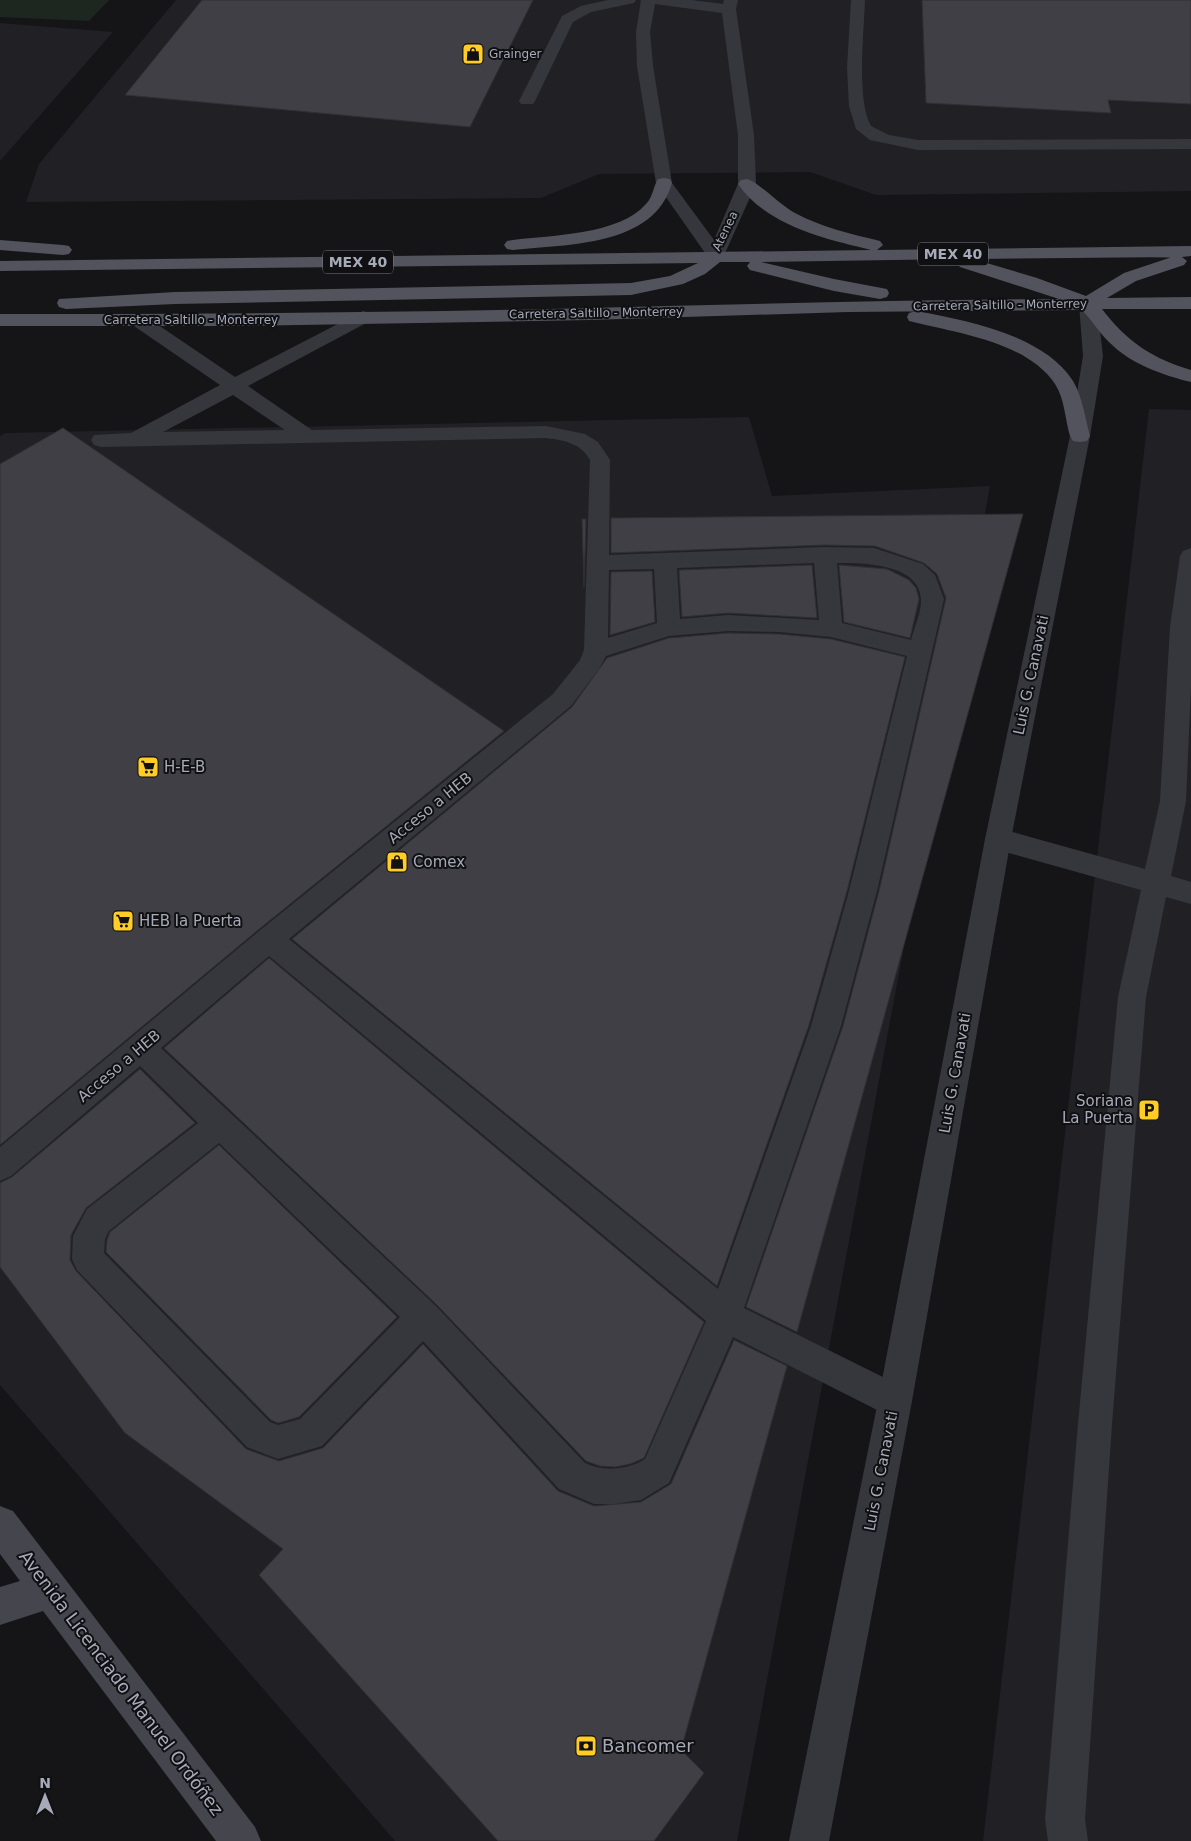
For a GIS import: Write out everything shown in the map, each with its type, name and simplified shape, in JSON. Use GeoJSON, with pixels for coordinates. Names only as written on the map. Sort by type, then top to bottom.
{"type":"FeatureCollection","features":[{"type":"Feature","properties":{"kind":"main road"},"geometry":{"type":"LineString","coordinates":[[406,262],[577,237],[624,225],[650,210],[659,198],[664,183]]}},
{"type":"Feature","properties":{"kind":"main road"},"geometry":{"type":"LineString","coordinates":[[747,184],[768,204],[804,226],[916,254],[973,264],[1088,304],[1109,332],[1131,350],[1156,364],[1191,376]]}},
{"type":"Feature","properties":{"kind":"main road"},"geometry":{"type":"LineString","coordinates":[[0,244],[217,263]]}},
{"type":"Feature","properties":{"kind":"main road","name":"MEX 40"},"geometry":{"type":"LineString","coordinates":[[0,266],[1191,251]]}},
{"type":"Feature","properties":{"kind":"main road"},"geometry":{"type":"LineString","coordinates":[[0,308],[32,304],[175,298],[631,289],[679,279],[700,271],[716,256],[834,285],[966,306]]}},
{"type":"Feature","properties":{"kind":"main road"},"geometry":{"type":"LineString","coordinates":[[1088,304],[1109,287],[1133,274],[1191,258]]}},
{"type":"Feature","properties":{"kind":"main road","name":"Carretera Saltillo - Monterrey"},"geometry":{"type":"LineString","coordinates":[[0,320],[590,314],[848,306],[1191,303]]}},
{"type":"Feature","properties":{"kind":"main road"},"geometry":{"type":"LineString","coordinates":[[848,306],[958,326],[1016,346],[1049,368],[1063,381],[1080,436]]}},
{"type":"Feature","properties":{"kind":"main road","name":"Avenida Licenciado Manuel Ordóñez"},"geometry":{"type":"LineString","coordinates":[[0,1524],[241,1841]]}},
{"type":"Feature","properties":{"kind":"main road"},"geometry":{"type":"LineString","coordinates":[[0,1606],[51,1590]]}},
{"type":"Feature","properties":{"kind":"street"},"geometry":{"type":"LineString","coordinates":[[527,101],[567,19],[586,9],[629,0]]}},
{"type":"Feature","properties":{"kind":"street","name":"Atenea"},"geometry":{"type":"LineString","coordinates":[[648,0],[644,32],[646,66],[664,183],[716,256]]}},
{"type":"Feature","properties":{"kind":"street"},"geometry":{"type":"LineString","coordinates":[[655,0],[730,4]]}},
{"type":"Feature","properties":{"kind":"street"},"geometry":{"type":"LineString","coordinates":[[858,0],[854,88],[860,124],[864,129],[876,135],[892,141],[918,145],[1191,144]]}},
{"type":"Feature","properties":{"kind":"street","name":"Atenea"},"geometry":{"type":"LineString","coordinates":[[716,256],[747,184],[746,135],[730,4]]}},
{"type":"Feature","properties":{"kind":"street","name":"Luis G. Canavati"},"geometry":{"type":"LineString","coordinates":[[809,1841],[895,1400],[998,839],[1080,436],[1093,356],[1088,304]]}},
{"type":"Feature","properties":{"kind":"street"},"geometry":{"type":"LineString","coordinates":[[134,440],[224,381],[250,377],[363,317]]}},
{"type":"Feature","properties":{"kind":"street"},"geometry":{"type":"LineString","coordinates":[[138,320],[224,381],[307,436]]}},
{"type":"Feature","properties":{"kind":"street","name":"Acceso a HEB"},"geometry":{"type":"LineString","coordinates":[[0,1166],[269,939],[562,700],[591,663],[596,650],[600,460],[597,451],[592,445],[563,433],[546,432],[307,436]]}},
{"type":"Feature","properties":{"kind":"street"},"geometry":{"type":"LineString","coordinates":[[101,440],[307,436]]}},
{"type":"Feature","properties":{"kind":"street"},"geometry":{"type":"LineString","coordinates":[[141,1048],[424,1317],[572,1476],[594,1486],[614,1486],[641,1482],[657,1471],[725,1316],[826,1026],[864,891],[933,599],[927,581],[915,569],[898,562],[874,556],[825,555],[598,563]]}},
{"type":"Feature","properties":{"kind":"street"},"geometry":{"type":"LineString","coordinates":[[825,555],[831,630]]}},
{"type":"Feature","properties":{"kind":"street"},"geometry":{"type":"LineString","coordinates":[[1068,1841],[1065,1820],[1080,1603],[1132,997],[1173,801],[1182,627],[1191,556]]}},
{"type":"Feature","properties":{"kind":"street"},"geometry":{"type":"LineString","coordinates":[[665,561],[669,628]]}},
{"type":"Feature","properties":{"kind":"street"},"geometry":{"type":"LineString","coordinates":[[596,650],[669,628],[728,623],[779,624],[831,630],[921,651]]}},
{"type":"Feature","properties":{"kind":"street"},"geometry":{"type":"LineString","coordinates":[[998,839],[1191,893]]}},
{"type":"Feature","properties":{"kind":"street"},"geometry":{"type":"LineString","coordinates":[[269,939],[725,1316],[895,1400]]}},
{"type":"Feature","properties":{"kind":"street"},"geometry":{"type":"LineString","coordinates":[[220,1124],[98,1220],[89,1236],[88,1259],[258,1435],[278,1442],[310,1434],[424,1317]]}},
{"type":"Feature","properties":{"kind":"shaded area"},"geometry":{"type":"Polygon","coordinates":[[[0,0],[109,0],[89,21],[0,17],[0,0]]]}},
{"type":"Feature","properties":{"kind":"shaded area"},"geometry":{"type":"Polygon","coordinates":[[[176,0],[1191,0],[1191,191],[876,195],[810,172],[599,174],[541,198],[26,202],[39,164],[176,0]]]}},
{"type":"Feature","properties":{"kind":"shaded area"},"geometry":{"type":"Polygon","coordinates":[[[0,23],[113,32],[0,161],[0,23]]]}},
{"type":"Feature","properties":{"kind":"shaded area","name":"Soriana La Puerta"},"geometry":{"type":"Polygon","coordinates":[[[1149,409],[1191,410],[1191,1841],[983,1841],[1149,409]]]}},
{"type":"Feature","properties":{"kind":"shaded area","name":"HEB la Puerta"},"geometry":{"type":"Polygon","coordinates":[[[749,417],[772,496],[990,486],[737,1841],[395,1841],[0,1385],[0,436],[5,433],[749,417]]]}},
{"type":"Feature","properties":{"kind":"building"},"geometry":{"type":"Polygon","coordinates":[[[202,0],[533,0],[470,127],[125,95],[202,0]]]}},
{"type":"Feature","properties":{"kind":"building"},"geometry":{"type":"Polygon","coordinates":[[[922,0],[1191,0],[1191,104],[1108,100],[1111,113],[926,103],[922,0]]]}},
{"type":"Feature","properties":{"kind":"building","name":"HEB la Puerta"},"geometry":{"type":"Polygon","coordinates":[[[63,428],[504,731],[258,930],[0,1145],[0,464],[63,428]]]}},
{"type":"Feature","properties":{"kind":"building"},"geometry":{"type":"Polygon","coordinates":[[[1023,514],[797,1332],[746,1307],[843,1026],[879,891],[946,598],[937,574],[924,563],[875,546],[825,545],[611,553],[611,518],[1023,514]]]}},
{"type":"Feature","properties":{"kind":"building"},"geometry":{"type":"Polygon","coordinates":[[[582,519],[586,519],[584,587],[582,519]]]}},
{"type":"Feature","properties":{"kind":"building"},"geometry":{"type":"Polygon","coordinates":[[[812,565],[817,618],[728,613],[682,617],[679,570],[812,565]]]}},
{"type":"Feature","properties":{"kind":"building"},"geometry":{"type":"Polygon","coordinates":[[[839,565],[887,569],[909,580],[916,588],[919,599],[910,638],[844,622],[839,565]]]}},
{"type":"Feature","properties":{"kind":"building"},"geometry":{"type":"Polygon","coordinates":[[[652,571],[655,622],[610,635],[611,572],[652,571]]]}},
{"type":"Feature","properties":{"kind":"building"},"geometry":{"type":"Polygon","coordinates":[[[728,633],[779,634],[831,639],[905,657],[847,891],[809,1025],[717,1286],[292,939],[572,707],[607,658],[669,638],[728,633]]]}},
{"type":"Feature","properties":{"kind":"building"},"geometry":{"type":"Polygon","coordinates":[[[269,958],[704,1322],[644,1458],[630,1464],[615,1467],[600,1466],[586,1461],[436,1304],[164,1048],[269,958]]]}},
{"type":"Feature","properties":{"kind":"building"},"geometry":{"type":"Polygon","coordinates":[[[140,1069],[195,1123],[86,1208],[71,1235],[70,1260],[76,1271],[246,1449],[279,1461],[323,1448],[423,1344],[558,1491],[594,1506],[641,1502],[671,1484],[734,1340],[787,1366],[681,1750],[704,1773],[654,1841],[498,1841],[259,1575],[283,1549],[125,1433],[0,1267],[0,1183],[12,1177],[140,1069]]]}},
{"type":"Feature","properties":{"kind":"building"},"geometry":{"type":"Polygon","coordinates":[[[219,1145],[397,1317],[299,1417],[278,1423],[271,1420],[106,1252],[110,1232],[219,1145]]]}},
{"type":"Feature","properties":{"kind":"place","name":"Grainger"},"geometry":{"type":"Point","coordinates":[473,54]}},
{"type":"Feature","properties":{"kind":"place","name":"H-E-B"},"geometry":{"type":"Point","coordinates":[148,767]}},
{"type":"Feature","properties":{"kind":"place","name":"Comex"},"geometry":{"type":"Point","coordinates":[397,862]}},
{"type":"Feature","properties":{"kind":"place","name":"HEB la Puerta"},"geometry":{"type":"Point","coordinates":[123,921]}},
{"type":"Feature","properties":{"kind":"place","name":"Soriana La Puerta"},"geometry":{"type":"Point","coordinates":[1149,1110]}},
{"type":"Feature","properties":{"kind":"place","name":"Bancomer"},"geometry":{"type":"Point","coordinates":[586,1746]}}]}
